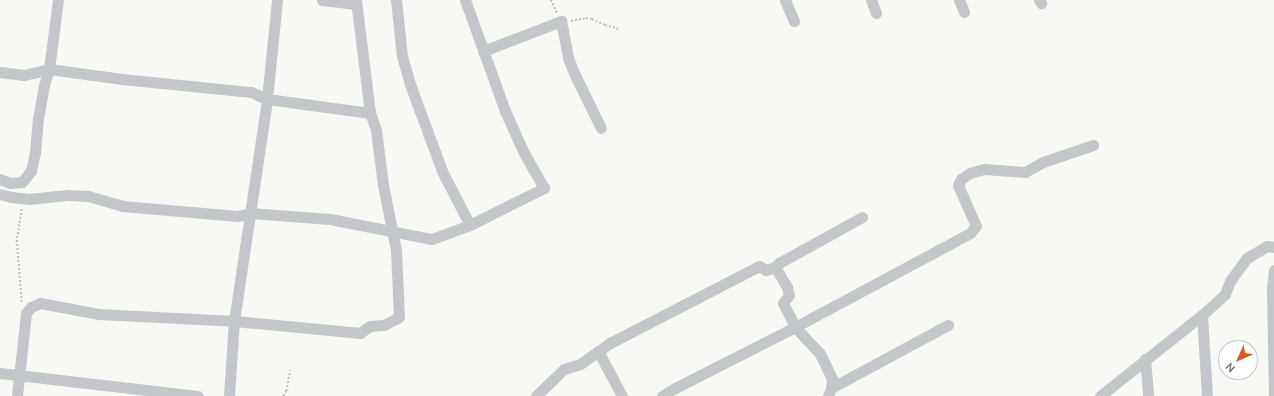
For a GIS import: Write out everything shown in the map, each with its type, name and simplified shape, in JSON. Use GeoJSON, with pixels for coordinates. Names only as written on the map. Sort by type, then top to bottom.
{"type":"FeatureCollection","features":[{"type":"Feature","properties":{"kind":"street"},"geometry":{"type":"LineString","coordinates":[[0,179],[10,183],[22,182],[31,171],[41,99],[49,69],[58,0]]}},
{"type":"Feature","properties":{"kind":"street"},"geometry":{"type":"LineString","coordinates":[[229,396],[234,321],[267,99],[277,0]]}},
{"type":"Feature","properties":{"kind":"street"},"geometry":{"type":"LineString","coordinates":[[17,396],[26,313],[30,307],[40,304],[98,314],[234,321],[360,333],[370,326],[384,325],[399,317],[396,250],[383,185],[376,130],[370,113],[356,2],[322,0]]}},
{"type":"Feature","properties":{"kind":"street"},"geometry":{"type":"LineString","coordinates":[[396,0],[402,56],[442,171],[470,225]]}},
{"type":"Feature","properties":{"kind":"street"},"geometry":{"type":"LineString","coordinates":[[0,194],[10,198],[23,199],[67,195],[88,196],[122,206],[238,216],[250,213],[330,219],[393,230],[432,239],[470,225],[544,188],[524,153],[505,111],[465,0]]}},
{"type":"Feature","properties":{"kind":"street"},"geometry":{"type":"LineString","coordinates":[[785,0],[794,21]]}},
{"type":"Feature","properties":{"kind":"street"},"geometry":{"type":"LineString","coordinates":[[871,0],[876,13]]}},
{"type":"Feature","properties":{"kind":"street"},"geometry":{"type":"LineString","coordinates":[[959,0],[964,12]]}},
{"type":"Feature","properties":{"kind":"street"},"geometry":{"type":"LineString","coordinates":[[483,51],[561,21],[568,58],[601,128]]}},
{"type":"Feature","properties":{"kind":"street"},"geometry":{"type":"LineString","coordinates":[[0,72],[24,75],[49,69],[122,79],[251,92],[267,99],[370,113]]}},
{"type":"Feature","properties":{"kind":"street"},"geometry":{"type":"LineString","coordinates":[[662,396],[796,327],[970,233],[976,226],[958,185],[961,179],[970,173],[984,169],[1025,172],[1044,162],[1093,145]]}},
{"type":"Feature","properties":{"kind":"street"},"geometry":{"type":"LineString","coordinates":[[536,396],[564,369],[580,364],[610,343],[759,266],[766,270],[775,267],[779,263],[862,216]]}},
{"type":"Feature","properties":{"kind":"street"},"geometry":{"type":"LineString","coordinates":[[1100,396],[1202,315],[1225,294],[1230,281],[1247,258],[1267,246],[1274,247]]}},
{"type":"Feature","properties":{"kind":"street"},"geometry":{"type":"LineString","coordinates":[[775,267],[787,287],[789,295],[783,303],[796,327],[820,354],[832,379],[829,392]]}},
{"type":"Feature","properties":{"kind":"street"},"geometry":{"type":"LineString","coordinates":[[1274,270],[1272,287],[1274,396]]}},
{"type":"Feature","properties":{"kind":"street"},"geometry":{"type":"LineString","coordinates":[[1202,315],[1207,396]]}},
{"type":"Feature","properties":{"kind":"street"},"geometry":{"type":"LineString","coordinates":[[829,392],[948,325]]}},
{"type":"Feature","properties":{"kind":"street"},"geometry":{"type":"LineString","coordinates":[[598,351],[622,396]]}},
{"type":"Feature","properties":{"kind":"street"},"geometry":{"type":"LineString","coordinates":[[1145,359],[1148,396]]}},
{"type":"Feature","properties":{"kind":"street"},"geometry":{"type":"LineString","coordinates":[[0,373],[198,396]]}},
{"type":"Feature","properties":{"kind":"path"},"geometry":{"type":"LineString","coordinates":[[551,0],[561,21],[586,18],[619,29]]}},
{"type":"Feature","properties":{"kind":"path"},"geometry":{"type":"LineString","coordinates":[[23,199],[17,240],[21,301],[26,313]]}},
{"type":"Feature","properties":{"kind":"path"},"geometry":{"type":"LineString","coordinates":[[283,396],[286,391],[290,370]]}}]}
